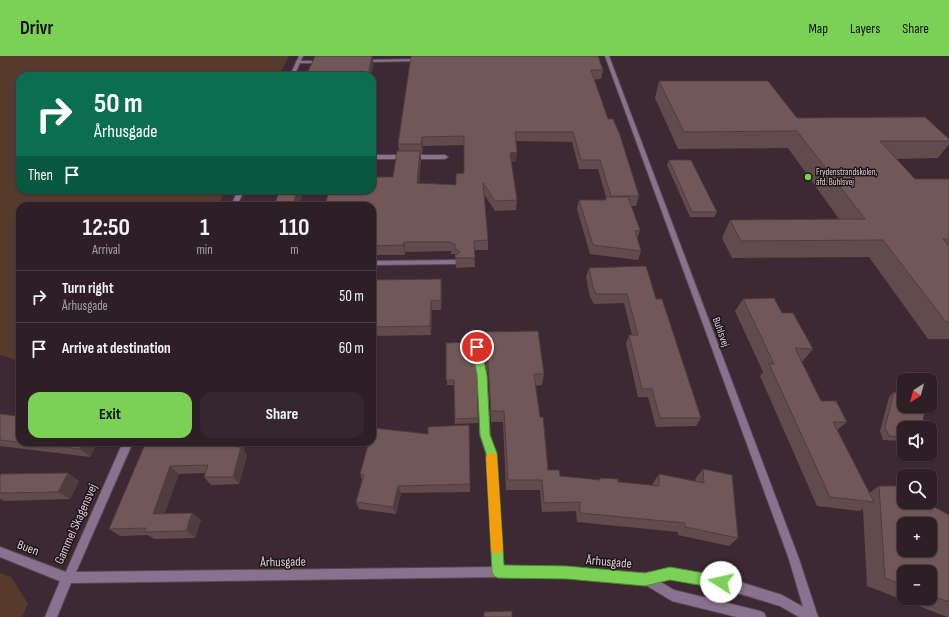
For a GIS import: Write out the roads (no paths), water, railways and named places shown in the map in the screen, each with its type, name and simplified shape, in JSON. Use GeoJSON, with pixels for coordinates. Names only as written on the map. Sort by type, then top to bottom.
{"type":"FeatureCollection","features":[{"type":"Feature","properties":{"kind":"street"},"geometry":{"type":"LineString","coordinates":[[294,72],[301,56]]}},
{"type":"Feature","properties":{"kind":"street","name":"Buhlsvej"},"geometry":{"type":"LineString","coordinates":[[604,57],[794,559],[811,617]]}},
{"type":"Feature","properties":{"kind":"street"},"geometry":{"type":"LineString","coordinates":[[354,61],[425,60]]}},
{"type":"Feature","properties":{"kind":"street"},"geometry":{"type":"LineString","coordinates":[[298,62],[330,62]]}},
{"type":"Feature","properties":{"kind":"street"},"geometry":{"type":"LineString","coordinates":[[376,157],[445,157]]}},
{"type":"Feature","properties":{"kind":"street"},"geometry":{"type":"LineString","coordinates":[[376,263],[455,262]]}},
{"type":"Feature","properties":{"kind":"street"},"geometry":{"type":"LineString","coordinates":[[477,347],[482,375],[485,435],[491,453],[498,572]]}},
{"type":"Feature","properties":{"kind":"street","name":"Gammel Skagensvej"},"geometry":{"type":"LineString","coordinates":[[51,617],[126,446]]}},
{"type":"Feature","properties":{"kind":"street","name":"Buen"},"geometry":{"type":"LineString","coordinates":[[0,552],[67,578]]}},
{"type":"Feature","properties":{"kind":"street","name":"Århusgade"},"geometry":{"type":"LineString","coordinates":[[67,578],[498,572],[567,573],[645,579],[670,573],[721,582],[782,601],[811,617]]}},
{"type":"Feature","properties":{"kind":"street","name":"Århusgade"},"geometry":{"type":"LineString","coordinates":[[645,579],[672,595],[760,617]]}},
{"type":"Feature","properties":{"kind":"place","name":"Frydenstrandskolen, afd. Buhlsvej"},"geometry":{"type":"Point","coordinates":[808,177]}}]}
